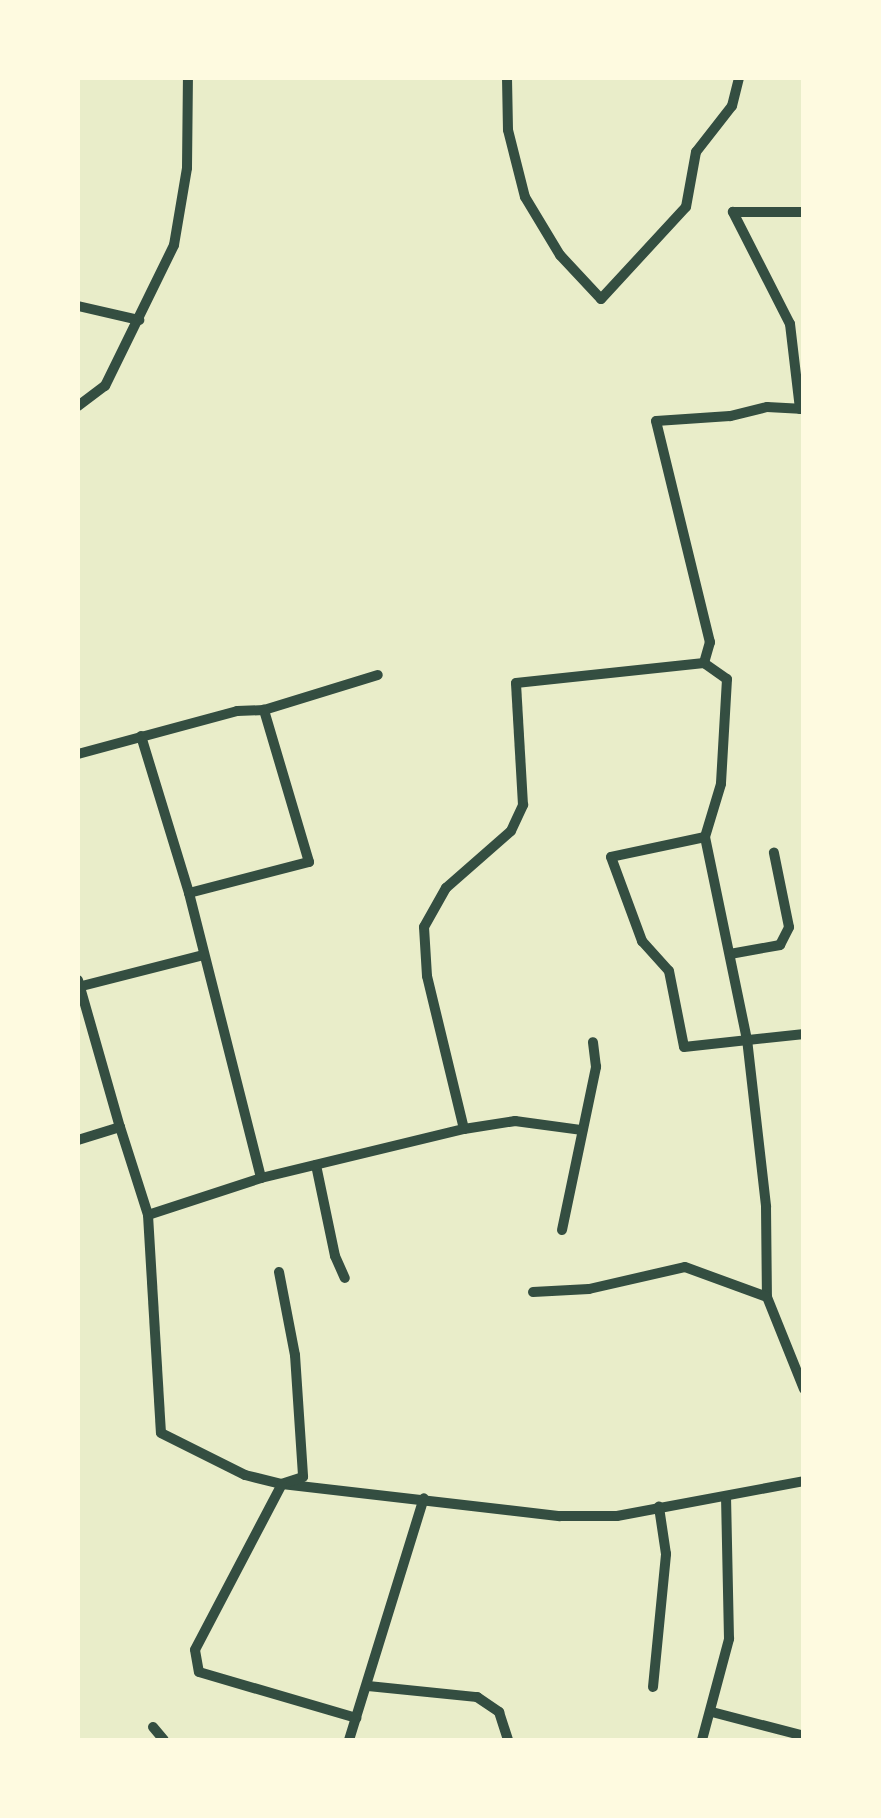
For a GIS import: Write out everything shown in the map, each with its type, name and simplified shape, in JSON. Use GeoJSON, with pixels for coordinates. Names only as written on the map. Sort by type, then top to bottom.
{"type":"FeatureCollection","features":[{"type":"Feature","properties":{"kind":"street"},"geometry":{"type":"LineString","coordinates":[[78,406],[105,386],[174,245],[188,168],[188,78]]}},
{"type":"Feature","properties":{"kind":"street"},"geometry":{"type":"LineString","coordinates":[[507,78],[508,130],[525,197],[560,255],[601,298],[686,207],[696,152],[732,106],[740,78]]}},
{"type":"Feature","properties":{"kind":"street"},"geometry":{"type":"LineString","coordinates":[[704,662],[710,642],[656,421],[730,416],[767,406],[802,409],[790,324],[733,212],[804,212]]}},
{"type":"Feature","properties":{"kind":"street"},"geometry":{"type":"LineString","coordinates":[[78,306],[138,320]]}},
{"type":"Feature","properties":{"kind":"street"},"geometry":{"type":"LineString","coordinates":[[464,1129],[427,976],[424,927],[446,888],[511,831],[523,805],[516,683],[704,662],[727,679],[721,784],[705,837],[746,1039],[766,1208],[768,1297],[804,1388]]}},
{"type":"Feature","properties":{"kind":"street"},"geometry":{"type":"LineString","coordinates":[[78,754],[238,712],[264,710],[378,676]]}},
{"type":"Feature","properties":{"kind":"street"},"geometry":{"type":"LineString","coordinates":[[190,892],[309,862],[264,710]]}},
{"type":"Feature","properties":{"kind":"street"},"geometry":{"type":"LineString","coordinates":[[140,736],[190,892],[261,1178]]}},
{"type":"Feature","properties":{"kind":"street"},"geometry":{"type":"LineString","coordinates":[[705,837],[611,857],[642,941],[669,970],[684,1048],[804,1034]]}},
{"type":"Feature","properties":{"kind":"street"},"geometry":{"type":"LineString","coordinates":[[730,954],[780,945],[789,927],[774,853]]}},
{"type":"Feature","properties":{"kind":"street"},"geometry":{"type":"LineString","coordinates":[[204,955],[78,985],[148,1215],[161,1433],[246,1475],[282,1484],[560,1516],[618,1516],[804,1481]]}},
{"type":"Feature","properties":{"kind":"street"},"geometry":{"type":"LineString","coordinates":[[562,1230],[596,1067],[593,1042]]}},
{"type":"Feature","properties":{"kind":"street"},"geometry":{"type":"LineString","coordinates":[[148,1215],[261,1178],[464,1129],[515,1121],[582,1130]]}},
{"type":"Feature","properties":{"kind":"street"},"geometry":{"type":"LineString","coordinates":[[78,1140],[120,1127]]}},
{"type":"Feature","properties":{"kind":"street"},"geometry":{"type":"LineString","coordinates":[[316,1165],[335,1256],[345,1278]]}},
{"type":"Feature","properties":{"kind":"street"},"geometry":{"type":"LineString","coordinates":[[534,1292],[588,1289],[685,1267],[768,1297]]}},
{"type":"Feature","properties":{"kind":"street"},"geometry":{"type":"LineString","coordinates":[[279,1272],[295,1355],[303,1477],[282,1484],[195,1650],[200,1672],[356,1718]]}},
{"type":"Feature","properties":{"kind":"street"},"geometry":{"type":"LineString","coordinates":[[702,1740],[728,1639],[726,1497]]}},
{"type":"Feature","properties":{"kind":"street"},"geometry":{"type":"LineString","coordinates":[[349,1740],[424,1498]]}},
{"type":"Feature","properties":{"kind":"street"},"geometry":{"type":"LineString","coordinates":[[652,1687],[666,1554],[659,1506]]}},
{"type":"Feature","properties":{"kind":"street"},"geometry":{"type":"LineString","coordinates":[[368,1686],[476,1697],[499,1712],[508,1740]]}},
{"type":"Feature","properties":{"kind":"street"},"geometry":{"type":"LineString","coordinates":[[712,1712],[804,1736]]}},
{"type":"Feature","properties":{"kind":"street"},"geometry":{"type":"LineString","coordinates":[[152,1727],[164,1740]]}}]}
